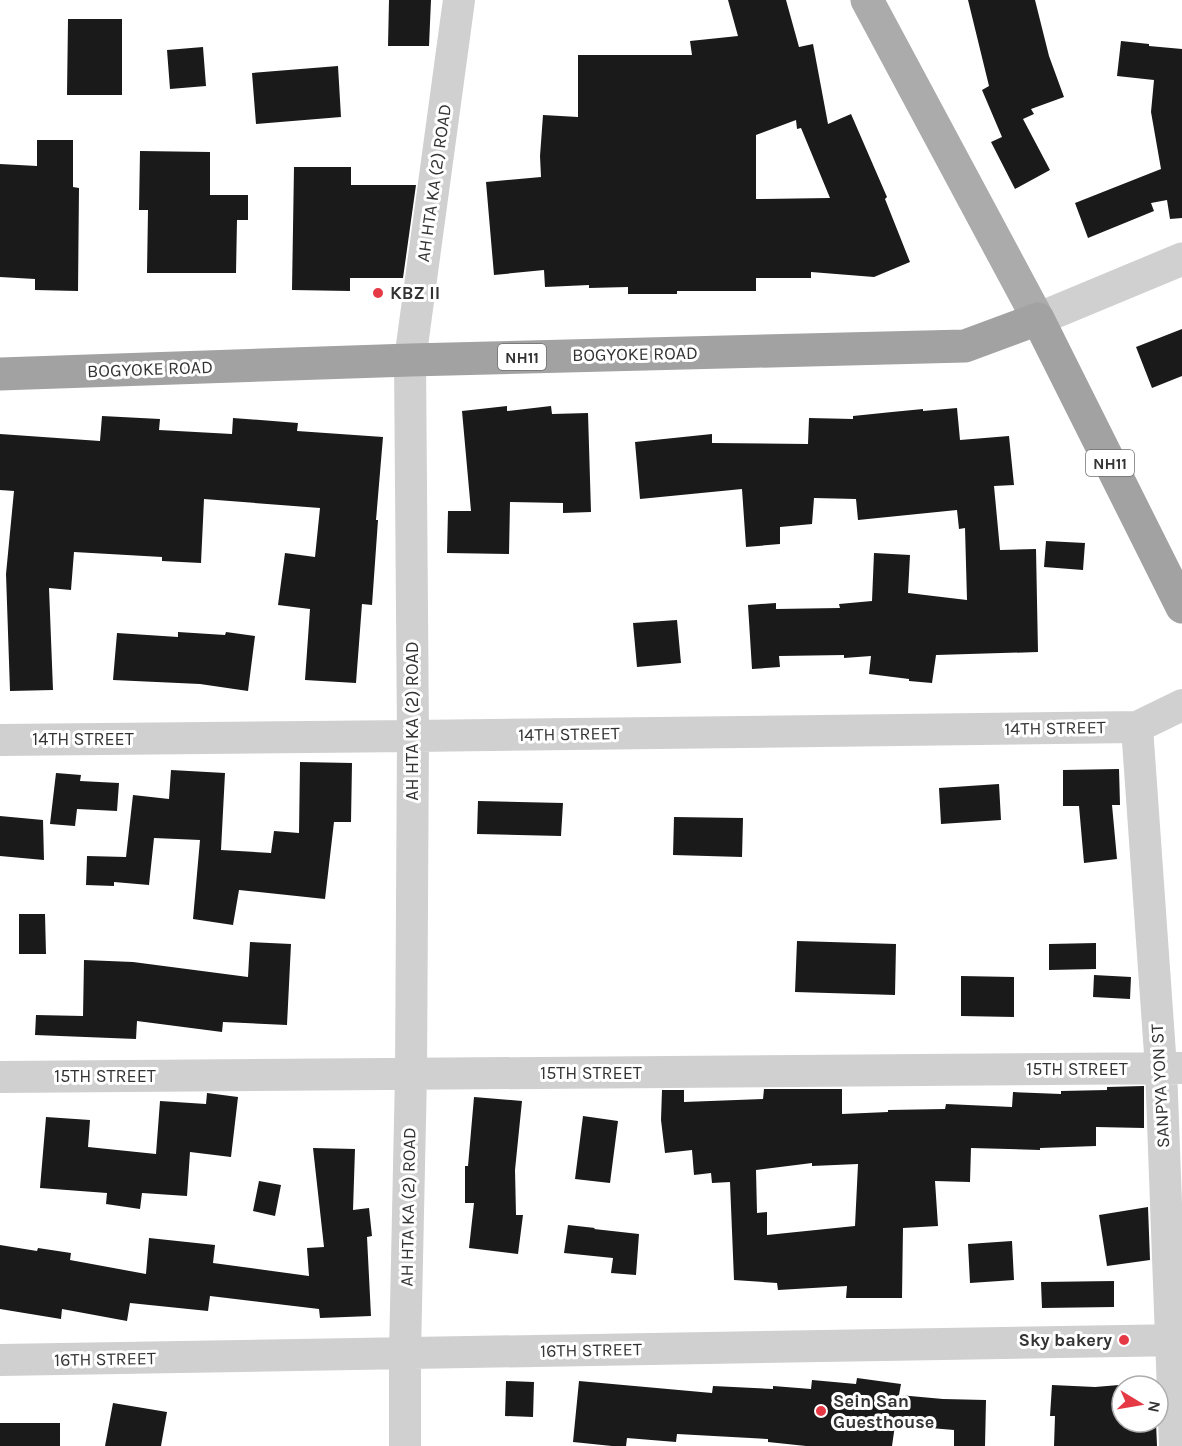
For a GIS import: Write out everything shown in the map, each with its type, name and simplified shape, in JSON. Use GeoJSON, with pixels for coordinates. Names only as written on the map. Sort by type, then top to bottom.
{"type":"FeatureCollection","features":[{"type":"Feature","properties":{"kind":"highway","name":"BOGYOKE ROAD"},"geometry":{"type":"LineString","coordinates":[[0,374],[410,360],[966,346],[1038,319]]}},
{"type":"Feature","properties":{"kind":"highway","name":"NH11"},"geometry":{"type":"LineString","coordinates":[[1038,319],[1182,607]]}},
{"type":"Feature","properties":{"kind":"main road"},"geometry":{"type":"LineString","coordinates":[[867,0],[1038,319]]}},
{"type":"Feature","properties":{"kind":"street","name":"AH HTA KA (2) ROAD"},"geometry":{"type":"LineString","coordinates":[[405,1446],[411,1074],[413,736],[410,360],[459,0]]}},
{"type":"Feature","properties":{"kind":"street","name":"BOGYOKE ROAD"},"geometry":{"type":"LineString","coordinates":[[1038,319],[1182,259]]}},
{"type":"Feature","properties":{"kind":"street"},"geometry":{"type":"LineString","coordinates":[[1137,727],[1182,705]]}},
{"type":"Feature","properties":{"kind":"street","name":"14TH STREET"},"geometry":{"type":"LineString","coordinates":[[0,740],[1137,727]]}},
{"type":"Feature","properties":{"kind":"street","name":"SANPYA YON ST"},"geometry":{"type":"LineString","coordinates":[[1137,727],[1171,1068],[1176,1340],[1175,1446]]}},
{"type":"Feature","properties":{"kind":"street","name":"15TH STREET"},"geometry":{"type":"LineString","coordinates":[[0,1077],[1171,1068]]}},
{"type":"Feature","properties":{"kind":"street","name":"16TH STREET"},"geometry":{"type":"LineString","coordinates":[[0,1360],[1176,1340]]}},
{"type":"Feature","properties":{"kind":"building"},"geometry":{"type":"Polygon","coordinates":[[[389,0],[431,0],[429,46],[388,46],[389,0]]]}},
{"type":"Feature","properties":{"kind":"building"},"geometry":{"type":"Polygon","coordinates":[[[728,0],[786,0],[799,47],[813,44],[828,124],[851,114],[887,197],[885,199],[910,262],[874,277],[811,272],[811,278],[756,278],[756,291],[677,291],[677,294],[628,294],[628,287],[589,288],[589,285],[545,287],[544,270],[494,275],[486,182],[541,177],[543,115],[578,117],[578,55],[692,55],[690,41],[738,36],[728,0]],[[796,120],[756,135],[756,199],[830,198],[801,128],[797,129],[796,120]]]}},
{"type":"Feature","properties":{"kind":"building"},"geometry":{"type":"Polygon","coordinates":[[[968,0],[1035,0],[1049,56],[1064,97],[1031,109],[1034,114],[1023,119],[1050,170],[1015,189],[991,142],[1002,137],[982,90],[989,86],[968,0]]]}},
{"type":"Feature","properties":{"kind":"building"},"geometry":{"type":"Polygon","coordinates":[[[68,19],[122,19],[122,95],[67,95],[68,19]]]}},
{"type":"Feature","properties":{"kind":"building"},"geometry":{"type":"Polygon","coordinates":[[[1121,41],[1182,49],[1182,218],[1170,219],[1167,200],[1151,203],[1154,211],[1088,238],[1075,203],[1161,169],[1151,112],[1154,80],[1117,76],[1121,41]]]}},
{"type":"Feature","properties":{"kind":"building"},"geometry":{"type":"Polygon","coordinates":[[[203,47],[206,86],[170,89],[167,50],[203,47]]]}},
{"type":"Feature","properties":{"kind":"building"},"geometry":{"type":"Polygon","coordinates":[[[338,66],[341,117],[256,124],[252,73],[338,66]]]}},
{"type":"Feature","properties":{"kind":"building"},"geometry":{"type":"Polygon","coordinates":[[[37,140],[73,140],[73,187],[79,188],[78,291],[35,290],[35,279],[0,277],[0,164],[37,166],[37,140]]]}},
{"type":"Feature","properties":{"kind":"building"},"geometry":{"type":"Polygon","coordinates":[[[140,151],[210,152],[210,195],[248,195],[248,220],[237,220],[236,273],[147,273],[148,210],[139,210],[140,151]]]}},
{"type":"Feature","properties":{"kind":"building"},"geometry":{"type":"Polygon","coordinates":[[[294,167],[351,167],[351,185],[416,185],[403,278],[350,278],[350,291],[292,290],[294,167]]]}},
{"type":"Feature","properties":{"kind":"building"},"geometry":{"type":"Polygon","coordinates":[[[1182,329],[1182,376],[1152,388],[1136,347],[1182,329]]]}},
{"type":"Feature","properties":{"kind":"building"},"geometry":{"type":"Polygon","coordinates":[[[507,406],[507,411],[551,406],[552,414],[588,413],[591,512],[563,513],[563,503],[510,502],[509,554],[447,553],[448,511],[471,511],[462,411],[507,406]]]}},
{"type":"Feature","properties":{"kind":"building"},"geometry":{"type":"Polygon","coordinates":[[[957,408],[960,440],[1009,436],[1014,485],[994,486],[1000,550],[1036,549],[1038,652],[936,655],[932,683],[869,674],[871,656],[844,658],[844,655],[779,656],[780,667],[752,669],[748,605],[776,603],[776,609],[840,608],[839,604],[872,601],[874,553],[910,555],[908,593],[967,600],[965,528],[959,529],[957,510],[858,520],[856,499],[814,498],[812,524],[780,527],[780,544],[746,547],[742,489],[640,499],[635,442],[712,434],[712,443],[808,444],[809,418],[853,419],[853,416],[957,408]]]}},
{"type":"Feature","properties":{"kind":"building"},"geometry":{"type":"Polygon","coordinates":[[[102,416],[160,419],[159,430],[232,434],[233,418],[298,423],[297,431],[383,437],[372,605],[362,604],[356,683],[305,680],[310,609],[278,605],[285,553],[315,557],[320,508],[204,499],[201,563],[162,561],[162,557],[74,552],[71,590],[49,588],[53,690],[10,691],[6,574],[14,491],[0,490],[0,434],[100,441],[102,416]]]}},
{"type":"Feature","properties":{"kind":"building"},"geometry":{"type":"Polygon","coordinates":[[[1046,541],[1085,543],[1083,570],[1044,567],[1046,541]]]}},
{"type":"Feature","properties":{"kind":"building"},"geometry":{"type":"Polygon","coordinates":[[[677,620],[681,663],[637,667],[633,623],[677,620]]]}},
{"type":"Feature","properties":{"kind":"building"},"geometry":{"type":"Polygon","coordinates":[[[178,632],[225,635],[226,632],[255,636],[248,691],[200,684],[113,680],[117,633],[178,637],[178,632]]]}},
{"type":"Feature","properties":{"kind":"building"},"geometry":{"type":"Polygon","coordinates":[[[300,762],[352,763],[351,822],[334,822],[325,899],[239,890],[233,925],[193,919],[200,840],[154,838],[149,885],[114,882],[114,886],[86,885],[87,856],[126,857],[133,795],[169,799],[171,770],[225,773],[221,850],[271,853],[274,831],[299,833],[300,762]]]}},
{"type":"Feature","properties":{"kind":"building"},"geometry":{"type":"Polygon","coordinates":[[[1119,769],[1120,805],[1112,805],[1117,859],[1084,863],[1079,806],[1063,806],[1063,770],[1119,769]]]}},
{"type":"Feature","properties":{"kind":"building"},"geometry":{"type":"Polygon","coordinates":[[[56,773],[81,775],[80,781],[119,783],[117,811],[77,809],[75,826],[50,824],[56,773]]]}},
{"type":"Feature","properties":{"kind":"building"},"geometry":{"type":"Polygon","coordinates":[[[999,784],[1001,820],[941,824],[939,788],[999,784]]]}},
{"type":"Feature","properties":{"kind":"building"},"geometry":{"type":"Polygon","coordinates":[[[478,801],[563,803],[561,836],[477,834],[478,801]]]}},
{"type":"Feature","properties":{"kind":"building"},"geometry":{"type":"Polygon","coordinates":[[[0,816],[43,820],[44,860],[0,856],[0,816]]]}},
{"type":"Feature","properties":{"kind":"building"},"geometry":{"type":"Polygon","coordinates":[[[674,817],[743,818],[742,857],[673,855],[674,817]]]}},
{"type":"Feature","properties":{"kind":"building"},"geometry":{"type":"Polygon","coordinates":[[[19,914],[45,914],[46,954],[19,954],[19,914]]]}},
{"type":"Feature","properties":{"kind":"building"},"geometry":{"type":"Polygon","coordinates":[[[797,941],[896,944],[895,995],[795,992],[797,941]]]}},
{"type":"Feature","properties":{"kind":"building"},"geometry":{"type":"Polygon","coordinates":[[[250,942],[291,944],[287,1025],[223,1022],[222,1032],[137,1021],[136,1039],[35,1035],[36,1015],[83,1016],[84,960],[133,962],[248,977],[250,942]]]}},
{"type":"Feature","properties":{"kind":"building"},"geometry":{"type":"Polygon","coordinates":[[[1096,943],[1096,969],[1049,970],[1049,944],[1096,943]]]}},
{"type":"Feature","properties":{"kind":"building"},"geometry":{"type":"Polygon","coordinates":[[[1094,975],[1131,977],[1130,999],[1093,997],[1094,975]]]}},
{"type":"Feature","properties":{"kind":"building"},"geometry":{"type":"Polygon","coordinates":[[[961,976],[1014,977],[1014,1017],[961,1016],[961,976]]]}},
{"type":"Feature","properties":{"kind":"building"},"geometry":{"type":"Polygon","coordinates":[[[1144,1086],[1144,1128],[1096,1127],[1096,1146],[1040,1148],[1040,1150],[971,1148],[970,1182],[935,1181],[938,1226],[903,1228],[902,1298],[846,1298],[847,1286],[778,1290],[777,1283],[734,1280],[730,1182],[712,1183],[711,1173],[694,1175],[692,1150],[665,1153],[661,1120],[662,1090],[684,1090],[684,1102],[763,1099],[764,1089],[842,1089],[842,1114],[945,1109],[946,1104],[1012,1107],[1013,1092],[1061,1094],[1061,1091],[1107,1090],[1107,1087],[1144,1086]],[[812,1163],[756,1170],[757,1213],[767,1212],[767,1235],[855,1226],[858,1164],[812,1166],[812,1163]]]}},
{"type":"Feature","properties":{"kind":"building"},"geometry":{"type":"Polygon","coordinates":[[[207,1093],[238,1097],[231,1157],[190,1152],[187,1196],[142,1193],[140,1209],[106,1204],[107,1193],[40,1188],[46,1117],[90,1120],[88,1147],[156,1154],[160,1101],[206,1104],[207,1093]]]}},
{"type":"Feature","properties":{"kind":"building"},"geometry":{"type":"Polygon","coordinates":[[[474,1097],[522,1101],[515,1170],[516,1215],[523,1215],[518,1254],[469,1248],[474,1203],[465,1203],[465,1166],[468,1166],[474,1097]]]}},
{"type":"Feature","properties":{"kind":"building"},"geometry":{"type":"Polygon","coordinates":[[[583,1116],[618,1121],[610,1183],[575,1179],[583,1116]]]}},
{"type":"Feature","properties":{"kind":"building"},"geometry":{"type":"Polygon","coordinates":[[[313,1148],[355,1149],[353,1210],[369,1208],[372,1236],[367,1237],[371,1316],[320,1318],[319,1309],[210,1296],[208,1311],[130,1303],[127,1321],[62,1309],[61,1319],[0,1309],[0,1245],[37,1251],[38,1248],[71,1253],[70,1260],[146,1274],[149,1238],[215,1245],[213,1263],[309,1276],[307,1248],[324,1247],[313,1148]]]}},
{"type":"Feature","properties":{"kind":"building"},"geometry":{"type":"Polygon","coordinates":[[[259,1181],[281,1185],[275,1216],[253,1211],[259,1181]]]}},
{"type":"Feature","properties":{"kind":"building"},"geometry":{"type":"Polygon","coordinates":[[[1148,1207],[1150,1260],[1107,1266],[1099,1215],[1148,1207]]]}},
{"type":"Feature","properties":{"kind":"building"},"geometry":{"type":"Polygon","coordinates":[[[568,1225],[639,1234],[636,1275],[611,1273],[613,1258],[564,1253],[568,1225]]]}},
{"type":"Feature","properties":{"kind":"building"},"geometry":{"type":"Polygon","coordinates":[[[1012,1241],[1014,1280],[970,1283],[968,1244],[1012,1241]]]}},
{"type":"Feature","properties":{"kind":"building"},"geometry":{"type":"Polygon","coordinates":[[[1114,1281],[1114,1307],[1042,1308],[1041,1282],[1114,1281]]]}},
{"type":"Feature","properties":{"kind":"building"},"geometry":{"type":"Polygon","coordinates":[[[857,1378],[901,1384],[899,1395],[986,1400],[985,1446],[954,1446],[954,1430],[895,1425],[892,1446],[806,1446],[768,1442],[768,1439],[677,1434],[676,1442],[627,1438],[626,1446],[573,1442],[579,1381],[712,1393],[713,1386],[773,1389],[773,1386],[811,1389],[812,1380],[856,1384],[857,1378]]]}},
{"type":"Feature","properties":{"kind":"building"},"geometry":{"type":"Polygon","coordinates":[[[506,1381],[534,1382],[533,1417],[505,1416],[506,1381]]]}},
{"type":"Feature","properties":{"kind":"building"},"geometry":{"type":"Polygon","coordinates":[[[1052,1385],[1110,1386],[1110,1434],[1156,1434],[1157,1446],[1054,1446],[1055,1416],[1050,1416],[1052,1385]]]}},
{"type":"Feature","properties":{"kind":"building"},"geometry":{"type":"Polygon","coordinates":[[[113,1403],[167,1412],[161,1446],[105,1446],[113,1403]]]}},
{"type":"Feature","properties":{"kind":"building"},"geometry":{"type":"Polygon","coordinates":[[[0,1423],[60,1423],[60,1446],[0,1446],[0,1423]]]}},
{"type":"Feature","properties":{"kind":"place","name":"KBZ II"},"geometry":{"type":"Point","coordinates":[378,293]}},
{"type":"Feature","properties":{"kind":"place","name":"Sky bakery"},"geometry":{"type":"Point","coordinates":[1124,1340]}},
{"type":"Feature","properties":{"kind":"place","name":"Sein San Guesthouse"},"geometry":{"type":"Point","coordinates":[821,1411]}}]}
